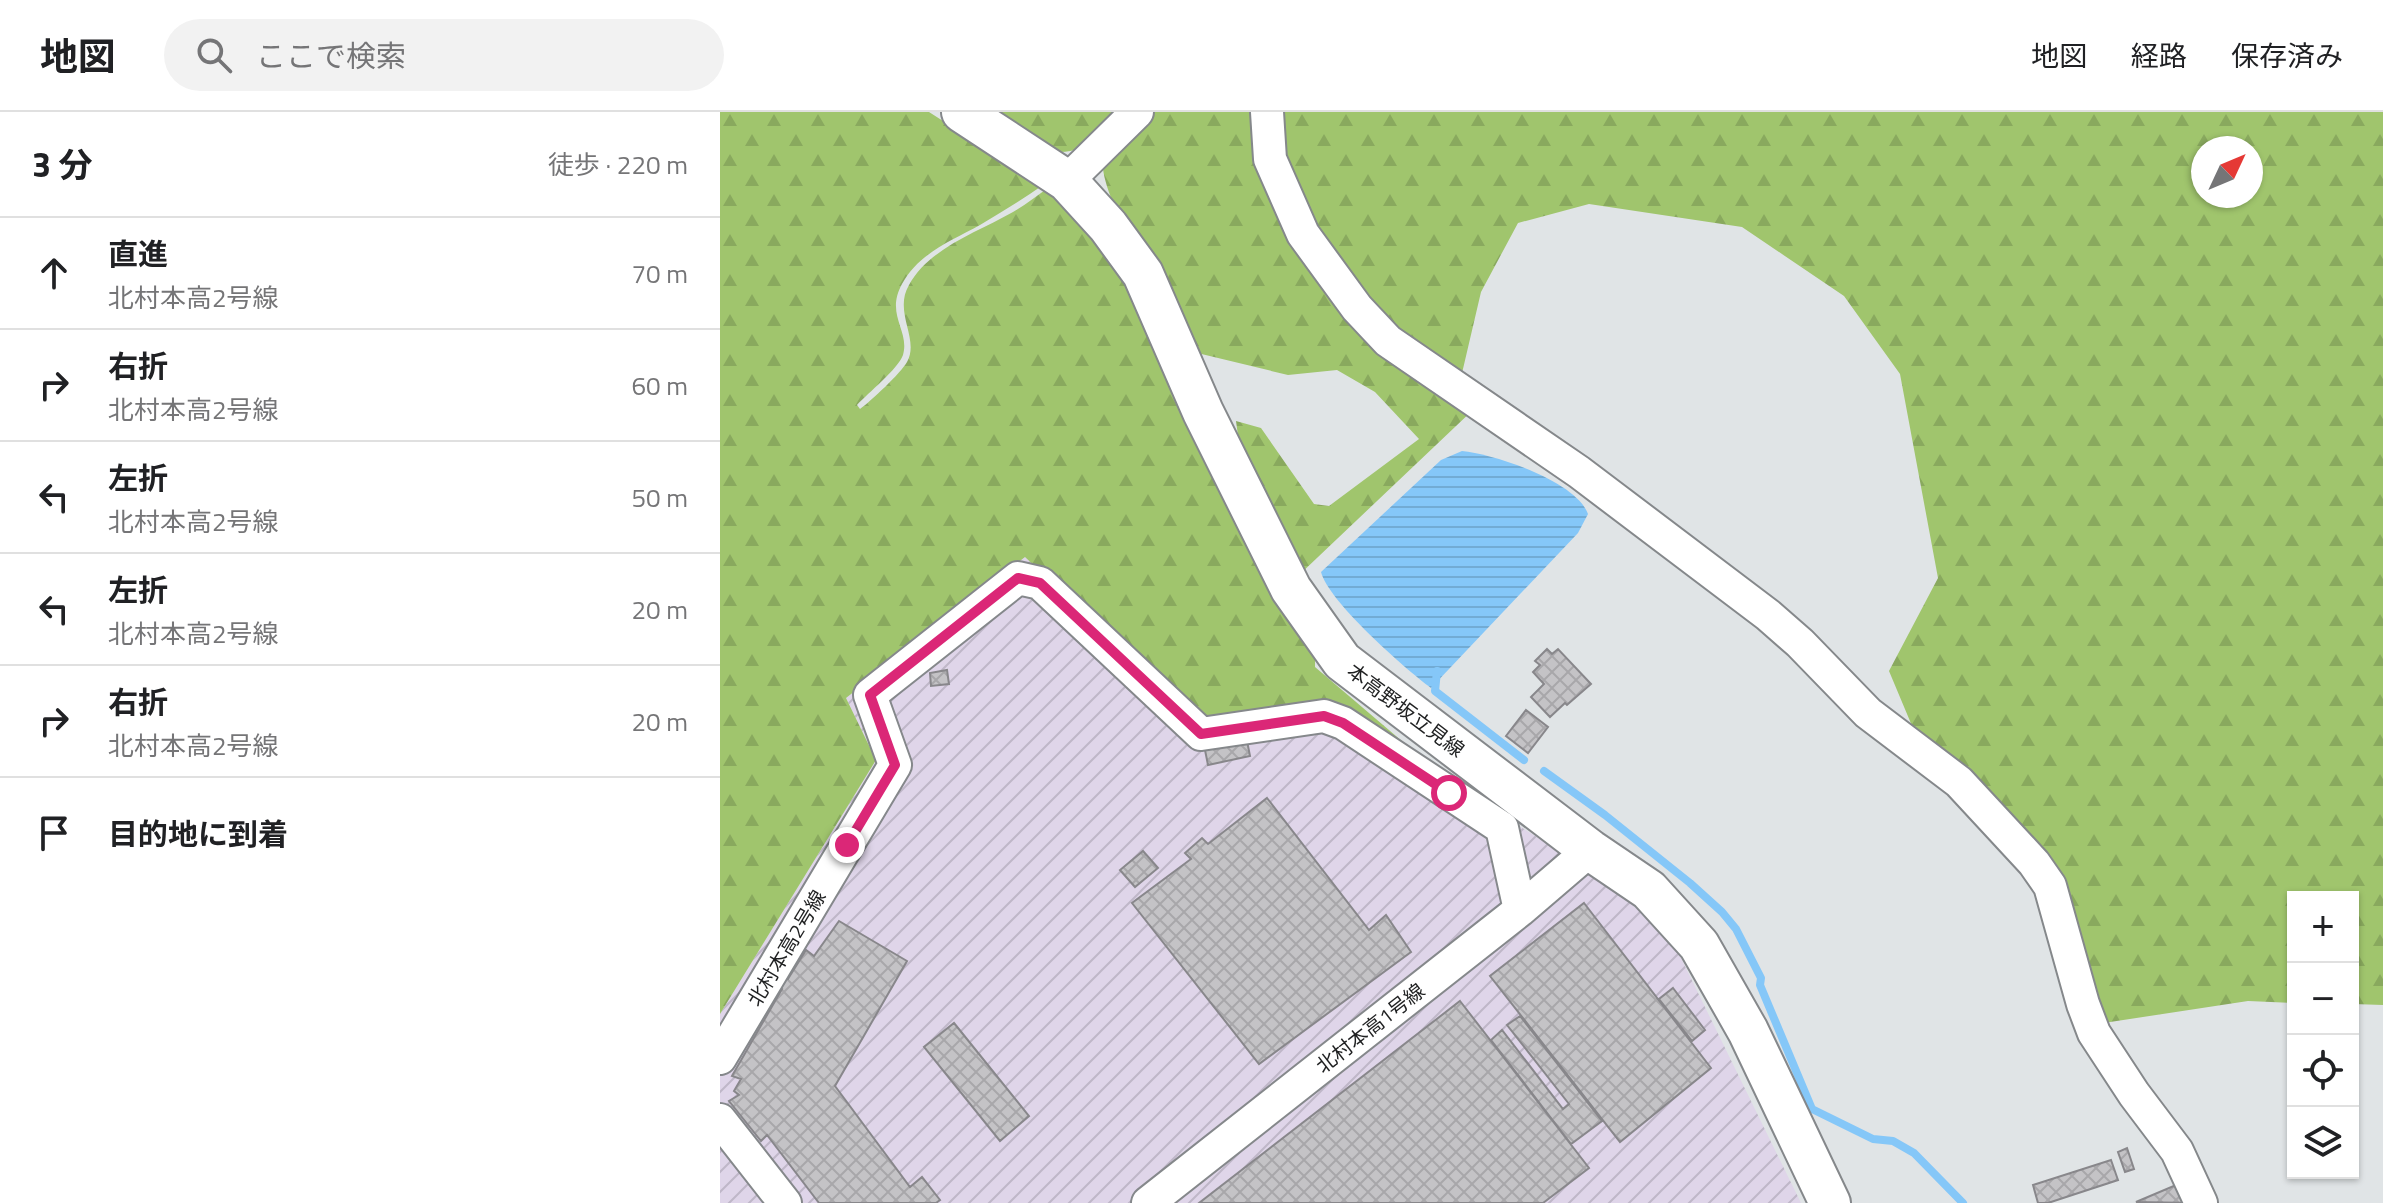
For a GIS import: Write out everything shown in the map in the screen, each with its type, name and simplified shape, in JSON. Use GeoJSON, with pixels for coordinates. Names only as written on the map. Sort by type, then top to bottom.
{"type":"FeatureCollection","features":[{"type":"Feature","properties":{"kind":"street","name":"本高野坂立見線"},"geometry":{"type":"LineString","coordinates":[[962,112],[1067,181],[1108,226],[1143,274],[1203,412],[1291,589],[1342,661],[1590,850],[1649,890],[1699,945],[1748,1031],[1830,1203]]}},
{"type":"Feature","properties":{"kind":"street"},"geometry":{"type":"LineString","coordinates":[[1067,181],[1137,112]]}},
{"type":"Feature","properties":{"kind":"street"},"geometry":{"type":"LineString","coordinates":[[1267,112],[1270,159],[1303,234],[1357,308],[1388,341],[1579,472],[1768,615],[1868,713],[1959,782],[2034,863],[2050,886],[2094,1033],[2177,1151],[2201,1203]]}},
{"type":"Feature","properties":{"kind":"street","name":"北村本高2号線"},"geometry":{"type":"LineString","coordinates":[[720,1058],[895,765],[870,695],[1018,578],[1040,583],[1201,734],[1324,716],[1343,723],[1502,828],[1520,910]]}},
{"type":"Feature","properties":{"kind":"street","name":"北村本高1号線"},"geometry":{"type":"LineString","coordinates":[[1148,1203],[1520,910],[1590,850]]}},
{"type":"Feature","properties":{"kind":"street"},"geometry":{"type":"LineString","coordinates":[[720,1120],[785,1203]]}},
{"type":"Feature","properties":{"kind":"shaded area"},"geometry":{"type":"Polygon","coordinates":[[[1025,557],[1194,717],[1306,709],[1513,822],[1628,894],[1680,956],[1801,1203],[720,1203],[720,1014],[876,760],[846,698],[1025,557]]]}},
{"type":"Feature","properties":{"kind":"green space"},"geometry":{"type":"Polygon","coordinates":[[[720,112],[929,112],[1043,185],[936,249],[909,273],[897,295],[896,305],[903,355],[889,374],[857,405],[860,409],[907,362],[911,344],[905,315],[905,295],[918,272],[941,251],[1013,212],[1048,188],[1106,241],[1315,653],[1315,667],[1403,742],[1511,814],[1513,822],[1328,702],[1218,723],[1194,717],[1025,557],[846,698],[876,760],[720,1014],[720,112]]]}},
{"type":"Feature","properties":{"kind":"green space"},"geometry":{"type":"Polygon","coordinates":[[[977,112],[1124,112],[1087,145],[1058,152],[977,112]]]}},
{"type":"Feature","properties":{"kind":"green space"},"geometry":{"type":"Polygon","coordinates":[[[1150,112],[1261,112],[1300,236],[1475,408],[1298,576],[1242,465],[1236,421],[1261,428],[1314,504],[1329,506],[1419,439],[1375,392],[1337,370],[1288,375],[1189,351],[1123,227],[1105,178],[1103,162],[1150,112]]]}},
{"type":"Feature","properties":{"kind":"green space"},"geometry":{"type":"Polygon","coordinates":[[[1272,112],[2383,112],[2383,1005],[2359,1004],[2359,891],[2287,891],[2287,1003],[2248,1001],[2097,1024],[2062,905],[1920,745],[1889,671],[1938,578],[1900,374],[1844,296],[1742,227],[1589,204],[1518,223],[1481,292],[1459,386],[1426,364],[1309,230],[1272,112]]]}},
{"type":"Feature","properties":{"kind":"water"},"geometry":{"type":"Polygon","coordinates":[[[1462,451],[1494,457],[1551,480],[1580,502],[1588,514],[1578,533],[1431,688],[1352,616],[1337,600],[1321,572],[1441,460],[1462,451]]]}},
{"type":"Feature","properties":{"kind":"building"},"geometry":{"type":"Polygon","coordinates":[[[1547,649],[1552,654],[1558,649],[1591,684],[1550,717],[1531,697],[1544,684],[1533,672],[1540,665],[1535,661],[1547,649]]]}},
{"type":"Feature","properties":{"kind":"building"},"geometry":{"type":"Polygon","coordinates":[[[947,670],[949,684],[931,686],[930,673],[947,670]]]}},
{"type":"Feature","properties":{"kind":"building"},"geometry":{"type":"Polygon","coordinates":[[[1526,710],[1548,727],[1528,753],[1506,736],[1526,710]]]}},
{"type":"Feature","properties":{"kind":"building"},"geometry":{"type":"Polygon","coordinates":[[[1247,741],[1250,756],[1208,765],[1205,750],[1247,741]]]}},
{"type":"Feature","properties":{"kind":"building"},"geometry":{"type":"Polygon","coordinates":[[[1267,798],[1369,930],[1386,915],[1411,952],[1259,1064],[1132,903],[1191,859],[1185,853],[1202,838],[1208,844],[1267,798]]]}},
{"type":"Feature","properties":{"kind":"building"},"geometry":{"type":"Polygon","coordinates":[[[1143,851],[1158,868],[1135,887],[1120,870],[1143,851]]]}},
{"type":"Feature","properties":{"kind":"building"},"geometry":{"type":"Polygon","coordinates":[[[1584,903],[1711,1068],[1620,1142],[1490,976],[1584,903]]]}},
{"type":"Feature","properties":{"kind":"building"},"geometry":{"type":"Polygon","coordinates":[[[839,921],[907,961],[835,1086],[910,1187],[922,1177],[940,1200],[936,1203],[819,1203],[767,1135],[761,1141],[729,1101],[739,1095],[734,1091],[741,1079],[732,1076],[782,989],[776,985],[783,976],[788,979],[806,950],[814,956],[839,921]]]}},
{"type":"Feature","properties":{"kind":"building"},"geometry":{"type":"Polygon","coordinates":[[[1673,988],[1705,1030],[1692,1041],[1659,999],[1673,988]]]}},
{"type":"Feature","properties":{"kind":"building"},"geometry":{"type":"Polygon","coordinates":[[[1460,1001],[1589,1168],[1543,1203],[1199,1203],[1460,1001]]]}},
{"type":"Feature","properties":{"kind":"building"},"geometry":{"type":"Polygon","coordinates":[[[1520,1016],[1602,1121],[1571,1144],[1491,1040],[1502,1030],[1563,1109],[1569,1104],[1507,1025],[1520,1016]]]}},
{"type":"Feature","properties":{"kind":"building"},"geometry":{"type":"Polygon","coordinates":[[[954,1023],[1029,1116],[1000,1141],[924,1047],[954,1023]]]}},
{"type":"Feature","properties":{"kind":"building"},"geometry":{"type":"Polygon","coordinates":[[[2127,1148],[2134,1169],[2125,1172],[2118,1152],[2127,1148]]]}},
{"type":"Feature","properties":{"kind":"building"},"geometry":{"type":"Polygon","coordinates":[[[2111,1160],[2118,1180],[2048,1203],[2038,1203],[2033,1185],[2111,1160]]]}},
{"type":"Feature","properties":{"kind":"building"},"geometry":{"type":"Polygon","coordinates":[[[2183,1182],[2193,1203],[2136,1202],[2183,1182]]]}},
{"type":"Feature","properties":{"kind":"waterway"},"geometry":{"type":"LineString","coordinates":[[1437,671],[1435,691],[1524,760]]}},
{"type":"Feature","properties":{"kind":"waterway"},"geometry":{"type":"LineString","coordinates":[[1544,771],[1690,883],[1736,929],[1761,978],[1760,985],[1812,1109],[1873,1139],[1893,1141],[1914,1153],[1963,1203]]}},
{"type":"Feature","properties":{"kind":"route"},"geometry":{"type":"LineString","coordinates":[[847,845],[895,765],[870,695],[1018,578],[1040,583],[1201,734],[1324,716],[1343,723],[1449,793]]}}]}
